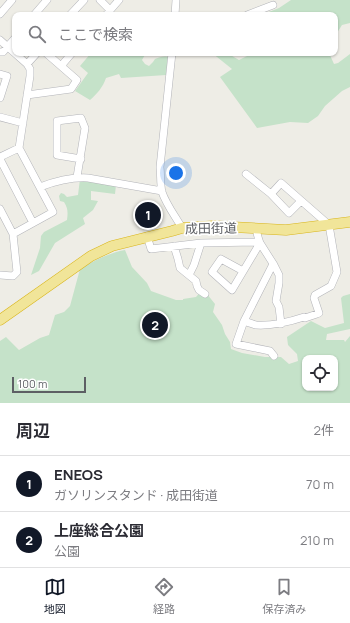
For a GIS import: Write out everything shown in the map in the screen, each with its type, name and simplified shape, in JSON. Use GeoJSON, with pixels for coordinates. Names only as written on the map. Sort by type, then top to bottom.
{"type":"FeatureCollection","features":[{"type":"Feature","properties":{"kind":"highway","name":"成田街道"},"geometry":{"type":"LineString","coordinates":[[1,317],[95,254],[112,246],[147,236],[182,228],[237,226],[256,229],[286,230],[350,222]]}},
{"type":"Feature","properties":{"kind":"street"},"geometry":{"type":"LineString","coordinates":[[0,14],[12,0]]}},
{"type":"Feature","properties":{"kind":"street"},"geometry":{"type":"LineString","coordinates":[[37,12],[47,0]]}},
{"type":"Feature","properties":{"kind":"street"},"geometry":{"type":"LineString","coordinates":[[73,12],[84,0]]}},
{"type":"Feature","properties":{"kind":"street"},"geometry":{"type":"LineString","coordinates":[[100,0],[108,12],[119,0]]}},
{"type":"Feature","properties":{"kind":"street"},"geometry":{"type":"LineString","coordinates":[[175,12],[176,0]]}},
{"type":"Feature","properties":{"kind":"street"},"geometry":{"type":"LineString","coordinates":[[254,12],[272,5]]}},
{"type":"Feature","properties":{"kind":"street"},"geometry":{"type":"LineString","coordinates":[[0,40],[12,51]]}},
{"type":"Feature","properties":{"kind":"street"},"geometry":{"type":"LineString","coordinates":[[0,52],[3,52],[12,41]]}},
{"type":"Feature","properties":{"kind":"street"},"geometry":{"type":"LineString","coordinates":[[13,234],[53,212],[19,148],[30,69],[27,64],[18,56]]}},
{"type":"Feature","properties":{"kind":"street"},"geometry":{"type":"LineString","coordinates":[[27,64],[34,56]]}},
{"type":"Feature","properties":{"kind":"street"},"geometry":{"type":"LineString","coordinates":[[27,95],[71,89],[77,80],[49,56]]}},
{"type":"Feature","properties":{"kind":"street"},"geometry":{"type":"LineString","coordinates":[[61,66],[69,56]]}},
{"type":"Feature","properties":{"kind":"street"},"geometry":{"type":"LineString","coordinates":[[172,56],[160,167],[162,191],[182,228]]}},
{"type":"Feature","properties":{"kind":"street"},"geometry":{"type":"LineString","coordinates":[[0,74],[7,76],[0,98]]}},
{"type":"Feature","properties":{"kind":"street"},"geometry":{"type":"LineString","coordinates":[[0,117],[23,123]]}},
{"type":"Feature","properties":{"kind":"street"},"geometry":{"type":"LineString","coordinates":[[77,177],[81,159],[86,128],[82,118],[57,121],[57,154],[81,159]]}},
{"type":"Feature","properties":{"kind":"street"},"geometry":{"type":"LineString","coordinates":[[19,148],[0,158],[33,223]]}},
{"type":"Feature","properties":{"kind":"street"},"geometry":{"type":"LineString","coordinates":[[246,174],[270,194],[289,213],[301,200]]}},
{"type":"Feature","properties":{"kind":"street"},"geometry":{"type":"LineString","coordinates":[[40,187],[64,179],[77,177],[162,191]]}},
{"type":"Feature","properties":{"kind":"street"},"geometry":{"type":"LineString","coordinates":[[244,321],[255,325],[281,324],[319,313],[314,295],[331,286],[337,272],[329,225],[281,183],[270,194]]}},
{"type":"Feature","properties":{"kind":"street"},"geometry":{"type":"LineString","coordinates":[[0,209],[13,234],[17,272],[13,276],[0,275]]}},
{"type":"Feature","properties":{"kind":"street"},"geometry":{"type":"LineString","coordinates":[[256,229],[260,242],[279,275],[276,301],[279,307],[281,324]]}},
{"type":"Feature","properties":{"kind":"street"},"geometry":{"type":"LineString","coordinates":[[147,236],[151,249],[201,243],[260,242]]}},
{"type":"Feature","properties":{"kind":"street"},"geometry":{"type":"LineString","coordinates":[[243,271],[221,259],[212,272],[232,290],[260,242]]}},
{"type":"Feature","properties":{"kind":"street"},"geometry":{"type":"LineString","coordinates":[[189,275],[194,266],[201,243]]}},
{"type":"Feature","properties":{"kind":"street"},"geometry":{"type":"LineString","coordinates":[[174,246],[180,268],[196,281],[199,290],[205,294]]}},
{"type":"Feature","properties":{"kind":"street"},"geometry":{"type":"LineString","coordinates":[[273,264],[244,321],[236,344],[270,351],[274,356]]}},
{"type":"Feature","properties":{"kind":"green space"},"geometry":{"type":"Polygon","coordinates":[[[291,0],[350,0],[350,23],[342,25],[338,31],[338,12],[269,12],[279,8],[291,0]]]}},
{"type":"Feature","properties":{"kind":"green space"},"geometry":{"type":"Polygon","coordinates":[[[350,54],[350,87],[342,91],[325,106],[318,116],[308,123],[290,122],[257,128],[220,77],[232,69],[216,56],[232,56],[239,60],[247,56],[330,56],[334,64],[338,63],[350,54]]]}},
{"type":"Feature","properties":{"kind":"green space"},"geometry":{"type":"Polygon","coordinates":[[[88,56],[144,56],[142,60],[149,66],[155,59],[168,57],[166,75],[121,78],[119,74],[106,78],[100,90],[90,100],[75,91],[88,73],[80,66],[88,56]]]}},
{"type":"Feature","properties":{"kind":"green space"},"geometry":{"type":"Polygon","coordinates":[[[80,179],[116,185],[115,194],[91,191],[91,200],[98,201],[93,210],[83,218],[85,224],[55,243],[39,271],[31,275],[40,248],[41,236],[44,232],[67,220],[68,213],[66,206],[64,202],[60,201],[59,196],[61,193],[67,197],[78,195],[80,179]]]}},
{"type":"Feature","properties":{"kind":"green space"},"geometry":{"type":"Polygon","coordinates":[[[125,250],[132,267],[147,283],[151,291],[176,300],[183,300],[196,297],[203,289],[215,304],[213,312],[222,325],[230,342],[231,349],[242,353],[265,357],[281,357],[289,364],[298,361],[297,354],[288,345],[287,337],[311,321],[325,328],[344,323],[341,298],[350,294],[350,329],[327,334],[326,340],[344,340],[345,342],[350,336],[350,403],[0,403],[0,341],[6,337],[19,350],[40,338],[49,335],[55,315],[64,312],[70,306],[80,269],[113,253],[125,250]]]}},
{"type":"Feature","properties":{"kind":"place","name":"ENEOS"},"geometry":{"type":"Point","coordinates":[148,215]}},
{"type":"Feature","properties":{"kind":"place","name":"上座総合公園"},"geometry":{"type":"Point","coordinates":[155,325]}}]}
